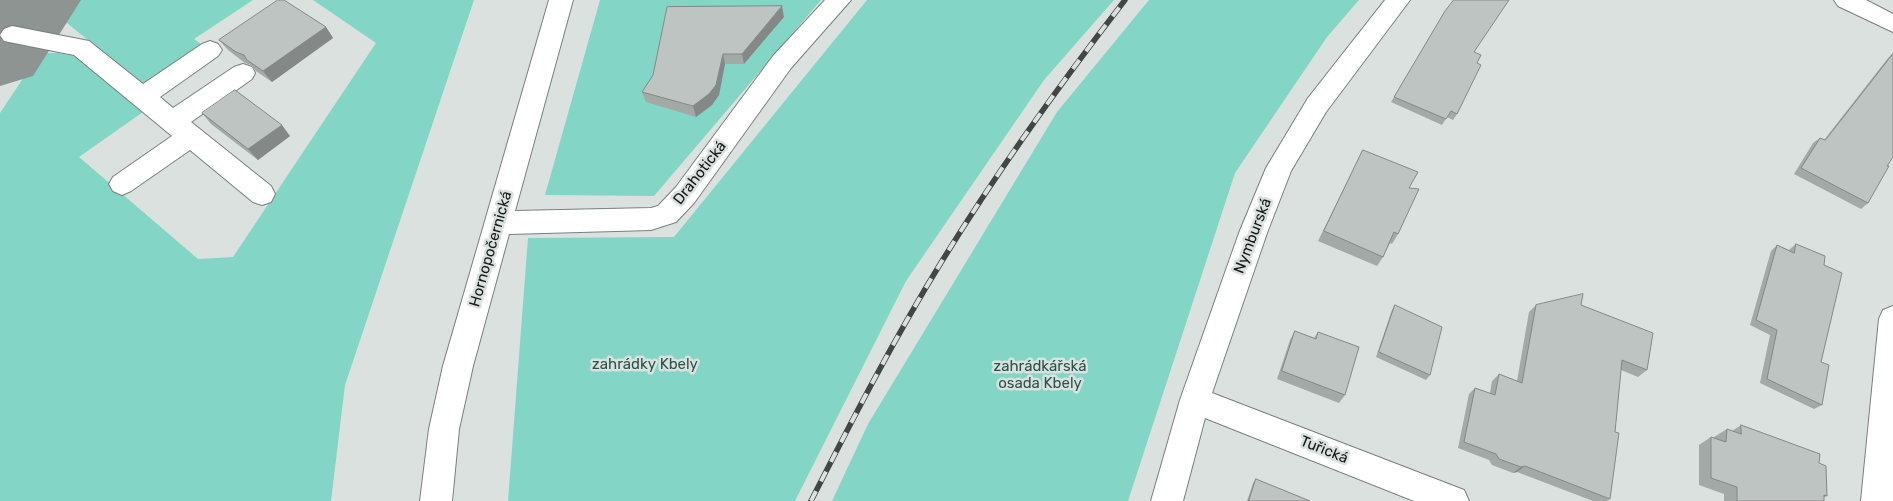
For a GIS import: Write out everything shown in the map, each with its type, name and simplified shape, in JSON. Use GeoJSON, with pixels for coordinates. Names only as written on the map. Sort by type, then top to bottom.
{"type":"FeatureCollection","features":[{"type":"Feature","properties":{"kind":"street","name":"Hornopočernická"},"geometry":{"type":"LineString","coordinates":[[436,501],[444,429],[456,375],[561,0]]}},
{"type":"Feature","properties":{"kind":"street","name":"Drahotická"},"geometry":{"type":"LineString","coordinates":[[498,223],[651,220],[667,214],[686,195],[782,62],[839,0]]}},
{"type":"Feature","properties":{"kind":"street","name":"Nymburská"},"geometry":{"type":"LineString","coordinates":[[1167,501],[1195,400],[1253,233],[1279,168],[1317,105],[1398,0]]}},
{"type":"Feature","properties":{"kind":"street"},"geometry":{"type":"LineString","coordinates":[[1846,0],[1893,24]]}},
{"type":"Feature","properties":{"kind":"street"},"geometry":{"type":"LineString","coordinates":[[12,34],[81,47],[262,194]]}},
{"type":"Feature","properties":{"kind":"street"},"geometry":{"type":"LineString","coordinates":[[142,97],[210,50]]}},
{"type":"Feature","properties":{"kind":"street"},"geometry":{"type":"LineString","coordinates":[[122,184],[243,73]]}},
{"type":"Feature","properties":{"kind":"street"},"geometry":{"type":"LineString","coordinates":[[1877,501],[1893,318]]}},
{"type":"Feature","properties":{"kind":"street","name":"Tuřická"},"geometry":{"type":"LineString","coordinates":[[1195,400],[1453,501]]}},
{"type":"Feature","properties":{"kind":"green space"},"geometry":{"type":"Polygon","coordinates":[[[75,0],[253,0],[194,39],[205,47],[154,81],[141,83],[62,19],[75,0]]]}},
{"type":"Feature","properties":{"kind":"green space"},"geometry":{"type":"Polygon","coordinates":[[[313,0],[474,0],[345,385],[331,501],[0,501],[0,113],[40,53],[76,56],[143,112],[79,157],[198,259],[233,257],[376,43],[313,0]]]}},
{"type":"Feature","properties":{"kind":"green space"},"geometry":{"type":"Polygon","coordinates":[[[600,0],[821,0],[654,196],[545,195],[600,0]],[[738,18],[696,117],[714,100],[725,64],[744,64],[775,28],[738,18]]]}},
{"type":"Feature","properties":{"kind":"green space","name":"zahrádky Kbely"},"geometry":{"type":"Polygon","coordinates":[[[867,0],[1114,0],[1044,80],[906,281],[795,501],[508,501],[528,238],[674,237],[867,0]]]}},
{"type":"Feature","properties":{"kind":"green space","name":"zahrádkářská osada Kbely"},"geometry":{"type":"Polygon","coordinates":[[[1149,0],[1359,0],[1327,37],[1235,173],[1128,501],[832,501],[868,424],[1057,112],[1149,0]]]}},
{"type":"Feature","properties":{"kind":"building"},"geometry":{"type":"Polygon","coordinates":[[[278,0],[284,0],[326,27],[263,71],[247,60],[244,55],[236,52],[219,40],[278,0]]]}},
{"type":"Feature","properties":{"kind":"building"},"geometry":{"type":"Polygon","coordinates":[[[1454,0],[1509,0],[1474,52],[1481,55],[1477,63],[1481,65],[1457,114],[1451,111],[1446,119],[1394,97],[1445,11],[1454,0]]]}},
{"type":"Feature","properties":{"kind":"building"},"geometry":{"type":"Polygon","coordinates":[[[782,6],[742,54],[723,54],[716,85],[709,94],[693,106],[642,92],[653,75],[667,7],[782,6]]]}},
{"type":"Feature","properties":{"kind":"building"},"geometry":{"type":"Polygon","coordinates":[[[1893,54],[1893,157],[1868,203],[1801,168],[1820,138],[1825,140],[1893,54]]]}},
{"type":"Feature","properties":{"kind":"building"},"geometry":{"type":"Polygon","coordinates":[[[235,90],[282,125],[248,149],[202,113],[235,90]]]}},
{"type":"Feature","properties":{"kind":"building"},"geometry":{"type":"Polygon","coordinates":[[[1363,150],[1418,172],[1409,188],[1419,189],[1398,234],[1394,232],[1383,257],[1324,231],[1363,150]]]}},
{"type":"Feature","properties":{"kind":"building"},"geometry":{"type":"Polygon","coordinates":[[[1796,244],[1825,256],[1824,265],[1842,273],[1821,362],[1829,365],[1822,405],[1767,379],[1777,330],[1756,320],[1777,245],[1794,253],[1796,244]]]}},
{"type":"Feature","properties":{"kind":"building"},"geometry":{"type":"Polygon","coordinates":[[[1583,294],[1581,305],[1653,333],[1647,370],[1622,360],[1615,432],[1619,433],[1610,499],[1525,466],[1521,467],[1499,459],[1496,454],[1464,442],[1475,388],[1495,395],[1499,374],[1522,383],[1536,305],[1583,294]]]}},
{"type":"Feature","properties":{"kind":"building"},"geometry":{"type":"Polygon","coordinates":[[[1395,305],[1442,327],[1430,375],[1379,352],[1395,305]]]}},
{"type":"Feature","properties":{"kind":"building"},"geometry":{"type":"Polygon","coordinates":[[[1295,331],[1316,339],[1318,332],[1359,347],[1345,395],[1282,371],[1295,331]]]}},
{"type":"Feature","properties":{"kind":"building"},"geometry":{"type":"Polygon","coordinates":[[[1741,425],[1820,454],[1819,463],[1826,466],[1827,496],[1824,495],[1824,501],[1737,501],[1737,487],[1711,478],[1711,437],[1726,442],[1727,429],[1741,434],[1741,425]]]}},
{"type":"Feature","properties":{"kind":"building"},"geometry":{"type":"Polygon","coordinates":[[[1256,479],[1310,501],[1249,501],[1256,479]]]}},
{"type":"Feature","properties":{"kind":"taxiway"},"geometry":{"type":"LineString","coordinates":[[0,52],[36,0]]}},
{"type":"Feature","properties":{"kind":"railway"},"geometry":{"type":"LineString","coordinates":[[811,501],[874,380],[942,261],[1030,128],[1125,0]]}}]}
